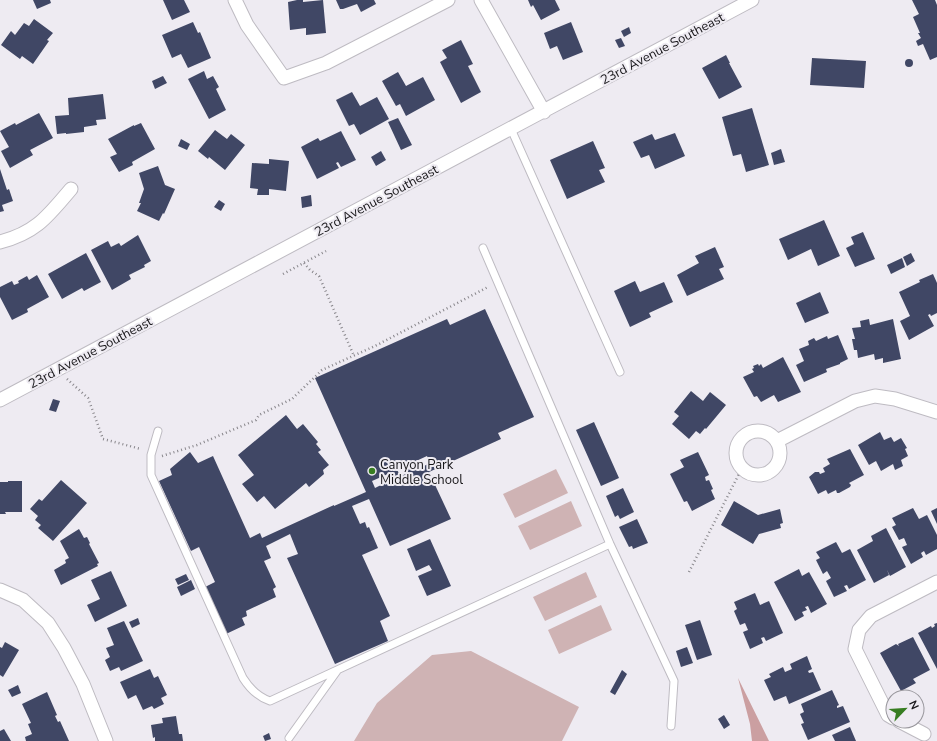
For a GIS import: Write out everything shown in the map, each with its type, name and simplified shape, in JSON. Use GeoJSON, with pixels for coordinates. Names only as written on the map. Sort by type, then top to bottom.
{"type":"FeatureCollection","features":[{"type":"Feature","properties":{"kind":"street"},"geometry":{"type":"LineString","coordinates":[[235,0],[247,25],[284,78],[326,63],[448,0]]}},
{"type":"Feature","properties":{"kind":"street"},"geometry":{"type":"LineString","coordinates":[[481,0],[544,112]]}},
{"type":"Feature","properties":{"kind":"street","name":"23rd Avenue Southeast"},"geometry":{"type":"LineString","coordinates":[[0,400],[544,112],[752,0]]}},
{"type":"Feature","properties":{"kind":"street"},"geometry":{"type":"LineString","coordinates":[[0,242],[24,234],[47,217],[71,189]]}},
{"type":"Feature","properties":{"kind":"street"},"geometry":{"type":"LineString","coordinates":[[777,440],[855,401],[875,396],[895,399],[937,412]]}},
{"type":"Feature","properties":{"kind":"street"},"geometry":{"type":"LineString","coordinates":[[758,431],[772,435],[777,440],[780,447],[780,455],[779,462],[775,468],[762,475],[755,475],[748,473],[742,468],[736,455],[737,448],[744,436],[751,432],[758,431]]}},
{"type":"Feature","properties":{"kind":"street"},"geometry":{"type":"LineString","coordinates":[[885,709],[855,649],[859,630],[871,616],[937,582]]}},
{"type":"Feature","properties":{"kind":"street"},"geometry":{"type":"LineString","coordinates":[[0,590],[23,600],[48,623],[64,648],[83,684],[106,741]]}},
{"type":"Feature","properties":{"kind":"street"},"geometry":{"type":"LineString","coordinates":[[914,729],[924,734]]}},
{"type":"Feature","properties":{"kind":"lane"},"geometry":{"type":"LineString","coordinates":[[511,129],[620,372]]}},
{"type":"Feature","properties":{"kind":"lane"},"geometry":{"type":"LineString","coordinates":[[483,248],[610,544],[674,681],[670,726]]}},
{"type":"Feature","properties":{"kind":"lane"},"geometry":{"type":"LineString","coordinates":[[158,431],[151,455],[151,474],[243,678],[250,688],[263,698],[270,700],[610,544]]}},
{"type":"Feature","properties":{"kind":"lane"},"geometry":{"type":"LineString","coordinates":[[289,738],[339,669]]}},
{"type":"Feature","properties":{"kind":"path"},"geometry":{"type":"LineString","coordinates":[[283,274],[326,252]]}},
{"type":"Feature","properties":{"kind":"path"},"geometry":{"type":"LineString","coordinates":[[304,262],[310,270],[319,276],[354,356]]}},
{"type":"Feature","properties":{"kind":"path"},"geometry":{"type":"LineString","coordinates":[[56,369],[88,398],[103,439],[140,449],[151,455],[163,456],[197,445],[256,420],[259,415],[292,399],[322,370],[375,346],[498,282]]}},
{"type":"Feature","properties":{"kind":"path"},"geometry":{"type":"LineString","coordinates":[[689,572],[742,468]]}},
{"type":"Feature","properties":{"kind":"shaded area"},"geometry":{"type":"Polygon","coordinates":[[[556,469],[568,493],[515,518],[503,494],[556,469]]]}},
{"type":"Feature","properties":{"kind":"shaded area"},"geometry":{"type":"Polygon","coordinates":[[[571,501],[582,526],[530,550],[518,526],[571,501]]]}},
{"type":"Feature","properties":{"kind":"shaded area"},"geometry":{"type":"Polygon","coordinates":[[[586,572],[597,597],[545,621],[533,597],[586,572]]]}},
{"type":"Feature","properties":{"kind":"shaded area"},"geometry":{"type":"Polygon","coordinates":[[[601,605],[612,630],[559,654],[548,630],[601,605]]]}},
{"type":"Feature","properties":{"kind":"shaded area"},"geometry":{"type":"Polygon","coordinates":[[[471,651],[579,707],[562,741],[354,741],[377,703],[432,655],[471,651]]]}},
{"type":"Feature","properties":{"kind":"shaded area"},"geometry":{"type":"Polygon","coordinates":[[[738,678],[769,741],[752,741],[750,724],[738,678]]]}},
{"type":"Feature","properties":{"kind":"building"},"geometry":{"type":"Polygon","coordinates":[[[33,0],[50,0],[51,3],[37,9],[33,0]]]}},
{"type":"Feature","properties":{"kind":"building"},"geometry":{"type":"Polygon","coordinates":[[[163,0],[184,0],[190,12],[172,20],[163,0]]]}},
{"type":"Feature","properties":{"kind":"building"},"geometry":{"type":"Polygon","coordinates":[[[303,0],[303,2],[323,0],[326,33],[306,35],[306,28],[290,30],[288,2],[303,0]]]}},
{"type":"Feature","properties":{"kind":"building"},"geometry":{"type":"Polygon","coordinates":[[[336,0],[374,0],[376,4],[361,12],[357,4],[340,9],[336,0]]]}},
{"type":"Feature","properties":{"kind":"building"},"geometry":{"type":"Polygon","coordinates":[[[528,0],[555,0],[560,10],[541,20],[533,5],[531,7],[528,0]]]}},
{"type":"Feature","properties":{"kind":"building"},"geometry":{"type":"Polygon","coordinates":[[[912,0],[935,0],[937,5],[937,57],[930,60],[923,44],[918,46],[916,41],[921,38],[913,17],[919,14],[912,0]]]}},
{"type":"Feature","properties":{"kind":"building"},"geometry":{"type":"Polygon","coordinates":[[[34,19],[53,33],[47,40],[49,41],[33,64],[22,56],[20,59],[1,45],[11,31],[15,35],[24,23],[29,26],[34,19]]]}},
{"type":"Feature","properties":{"kind":"building"},"geometry":{"type":"Polygon","coordinates":[[[193,22],[198,33],[200,32],[211,58],[188,68],[181,54],[172,58],[162,35],[193,22]]]}},
{"type":"Feature","properties":{"kind":"building"},"geometry":{"type":"Polygon","coordinates":[[[571,22],[583,52],[563,60],[557,46],[550,49],[544,33],[571,22]]]}},
{"type":"Feature","properties":{"kind":"building"},"geometry":{"type":"Polygon","coordinates":[[[629,27],[631,33],[624,37],[621,31],[629,27]]]}},
{"type":"Feature","properties":{"kind":"building"},"geometry":{"type":"Polygon","coordinates":[[[621,38],[625,46],[619,48],[615,40],[621,38]]]}},
{"type":"Feature","properties":{"kind":"building"},"geometry":{"type":"Polygon","coordinates":[[[461,40],[473,64],[468,66],[481,92],[461,103],[440,62],[447,58],[442,50],[461,40]]]}},
{"type":"Feature","properties":{"kind":"building"},"geometry":{"type":"Polygon","coordinates":[[[726,55],[742,87],[719,99],[702,68],[726,55]]]}},
{"type":"Feature","properties":{"kind":"building"},"geometry":{"type":"Polygon","coordinates":[[[812,58],[866,61],[864,88],[810,85],[812,58]]]}},
{"type":"Feature","properties":{"kind":"building"},"geometry":{"type":"Polygon","coordinates":[[[907,59],[911,59],[913,63],[911,67],[907,67],[905,65],[905,61],[907,59]]]}},
{"type":"Feature","properties":{"kind":"building"},"geometry":{"type":"Polygon","coordinates":[[[204,71],[207,79],[213,76],[219,87],[216,89],[226,110],[209,119],[188,79],[204,71]]]}},
{"type":"Feature","properties":{"kind":"building"},"geometry":{"type":"Polygon","coordinates":[[[398,72],[406,86],[423,77],[435,100],[406,116],[400,104],[396,106],[382,81],[398,72]]]}},
{"type":"Feature","properties":{"kind":"building"},"geometry":{"type":"Polygon","coordinates":[[[163,76],[167,83],[155,89],[152,81],[163,76]]]}},
{"type":"Feature","properties":{"kind":"building"},"geometry":{"type":"Polygon","coordinates":[[[352,92],[360,106],[377,97],[389,119],[360,135],[354,124],[349,126],[336,100],[352,92]]]}},
{"type":"Feature","properties":{"kind":"building"},"geometry":{"type":"Polygon","coordinates":[[[103,94],[106,119],[96,120],[97,125],[84,127],[84,132],[57,134],[55,116],[69,115],[68,98],[103,94]]]}},
{"type":"Feature","properties":{"kind":"building"},"geometry":{"type":"Polygon","coordinates":[[[752,108],[769,165],[746,172],[741,154],[733,156],[722,117],[752,108]]]}},
{"type":"Feature","properties":{"kind":"building"},"geometry":{"type":"Polygon","coordinates":[[[39,113],[53,138],[30,150],[33,155],[10,168],[1,151],[9,147],[0,131],[15,123],[16,125],[39,113]]]}},
{"type":"Feature","properties":{"kind":"building"},"geometry":{"type":"Polygon","coordinates":[[[398,118],[412,145],[401,150],[388,122],[398,118]]]}},
{"type":"Feature","properties":{"kind":"building"},"geometry":{"type":"Polygon","coordinates":[[[141,123],[155,149],[132,162],[133,165],[119,172],[110,157],[117,154],[108,139],[134,125],[141,123]]]}},
{"type":"Feature","properties":{"kind":"building"},"geometry":{"type":"Polygon","coordinates":[[[215,130],[227,139],[231,134],[245,145],[225,170],[209,157],[208,159],[198,151],[215,130]]]}},
{"type":"Feature","properties":{"kind":"building"},"geometry":{"type":"Polygon","coordinates":[[[341,131],[356,160],[341,167],[338,162],[336,163],[339,168],[317,179],[301,147],[318,138],[320,141],[341,131]]]}},
{"type":"Feature","properties":{"kind":"building"},"geometry":{"type":"Polygon","coordinates":[[[675,133],[685,156],[655,169],[649,155],[641,158],[633,142],[652,134],[655,140],[675,133]]]}},
{"type":"Feature","properties":{"kind":"building"},"geometry":{"type":"Polygon","coordinates":[[[181,139],[190,144],[187,150],[178,146],[181,139]]]}},
{"type":"Feature","properties":{"kind":"building"},"geometry":{"type":"Polygon","coordinates":[[[593,141],[605,168],[599,170],[605,182],[567,199],[550,160],[593,141]]]}},
{"type":"Feature","properties":{"kind":"building"},"geometry":{"type":"Polygon","coordinates":[[[781,149],[785,162],[774,165],[771,153],[781,149]]]}},
{"type":"Feature","properties":{"kind":"building"},"geometry":{"type":"Polygon","coordinates":[[[381,151],[386,160],[376,166],[371,157],[381,151]]]}},
{"type":"Feature","properties":{"kind":"building"},"geometry":{"type":"Polygon","coordinates":[[[269,159],[289,161],[286,191],[269,189],[269,195],[257,195],[258,189],[250,188],[252,163],[269,164],[269,159]]]}},
{"type":"Feature","properties":{"kind":"building"},"geometry":{"type":"Polygon","coordinates":[[[158,166],[165,185],[175,189],[164,214],[163,213],[159,221],[137,211],[141,203],[139,203],[144,189],[139,173],[158,166]]]}},
{"type":"Feature","properties":{"kind":"building"},"geometry":{"type":"Polygon","coordinates":[[[0,169],[7,190],[9,189],[13,201],[2,205],[4,211],[0,212],[0,169]]]}},
{"type":"Feature","properties":{"kind":"building"},"geometry":{"type":"Polygon","coordinates":[[[311,195],[312,206],[302,208],[301,197],[311,195]]]}},
{"type":"Feature","properties":{"kind":"building"},"geometry":{"type":"Polygon","coordinates":[[[219,200],[225,204],[221,211],[214,207],[219,200]]]}},
{"type":"Feature","properties":{"kind":"building"},"geometry":{"type":"Polygon","coordinates":[[[824,220],[840,256],[818,266],[811,249],[788,260],[779,239],[824,220]]]}},
{"type":"Feature","properties":{"kind":"building"},"geometry":{"type":"Polygon","coordinates":[[[863,232],[875,259],[855,267],[846,248],[854,244],[851,237],[863,232]]]}},
{"type":"Feature","properties":{"kind":"building"},"geometry":{"type":"Polygon","coordinates":[[[138,235],[151,261],[144,265],[145,267],[129,275],[131,279],[112,290],[91,250],[108,241],[111,247],[119,243],[121,246],[138,235]]]}},
{"type":"Feature","properties":{"kind":"building"},"geometry":{"type":"Polygon","coordinates":[[[715,247],[724,267],[719,269],[724,279],[687,296],[677,275],[699,263],[695,256],[715,247]]]}},
{"type":"Feature","properties":{"kind":"building"},"geometry":{"type":"Polygon","coordinates":[[[86,253],[101,282],[84,291],[82,288],[62,299],[48,274],[86,253]]]}},
{"type":"Feature","properties":{"kind":"building"},"geometry":{"type":"Polygon","coordinates":[[[911,253],[915,261],[907,266],[903,257],[911,253]]]}},
{"type":"Feature","properties":{"kind":"building"},"geometry":{"type":"Polygon","coordinates":[[[902,258],[905,267],[891,274],[887,265],[902,258]]]}},
{"type":"Feature","properties":{"kind":"building"},"geometry":{"type":"Polygon","coordinates":[[[933,274],[937,283],[937,313],[931,316],[930,314],[928,315],[934,326],[909,340],[900,321],[910,316],[899,292],[920,282],[919,280],[933,274]]]}},
{"type":"Feature","properties":{"kind":"building"},"geometry":{"type":"Polygon","coordinates":[[[37,275],[49,297],[27,309],[28,312],[12,320],[0,297],[0,287],[12,281],[14,285],[19,283],[18,281],[27,276],[29,280],[37,275]]]}},
{"type":"Feature","properties":{"kind":"building"},"geometry":{"type":"Polygon","coordinates":[[[635,281],[640,292],[664,282],[673,302],[649,313],[651,317],[630,327],[614,291],[635,281]]]}},
{"type":"Feature","properties":{"kind":"building"},"geometry":{"type":"Polygon","coordinates":[[[820,292],[829,313],[805,323],[796,303],[820,292]]]}},
{"type":"Feature","properties":{"kind":"building"},"geometry":{"type":"Polygon","coordinates":[[[485,309],[534,417],[498,433],[501,439],[429,472],[451,519],[390,546],[369,499],[352,506],[360,524],[365,522],[367,528],[369,527],[378,548],[362,555],[390,616],[380,621],[388,641],[335,664],[287,558],[298,554],[290,534],[266,546],[271,558],[264,561],[276,587],[273,589],[276,597],[246,611],[247,616],[242,618],[245,625],[226,634],[205,587],[215,582],[199,547],[191,551],[159,481],[172,475],[170,469],[190,452],[198,463],[213,456],[250,538],[260,533],[262,538],[366,492],[315,378],[447,319],[450,325],[485,309]],[[427,456],[414,462],[418,469],[430,463],[427,456]],[[405,466],[397,470],[401,476],[408,473],[405,466]],[[388,474],[372,481],[375,488],[391,480],[388,474]]]}},
{"type":"Feature","properties":{"kind":"building"},"geometry":{"type":"Polygon","coordinates":[[[869,319],[870,325],[893,319],[901,359],[883,363],[883,358],[875,360],[874,354],[858,358],[857,350],[854,350],[852,339],[855,339],[852,328],[861,327],[860,321],[869,319]]]}},
{"type":"Feature","properties":{"kind":"building"},"geometry":{"type":"Polygon","coordinates":[[[838,335],[848,359],[840,364],[826,369],[827,372],[804,382],[796,365],[804,361],[799,349],[809,345],[808,341],[814,338],[816,341],[827,336],[828,339],[838,335]]]}},
{"type":"Feature","properties":{"kind":"building"},"geometry":{"type":"Polygon","coordinates":[[[783,357],[801,392],[778,402],[774,395],[761,402],[757,396],[754,397],[743,377],[754,372],[752,369],[754,368],[753,366],[758,364],[759,366],[761,364],[763,368],[783,357]]]}},
{"type":"Feature","properties":{"kind":"building"},"geometry":{"type":"Polygon","coordinates":[[[691,391],[703,401],[710,392],[726,405],[706,429],[705,428],[700,434],[696,431],[689,439],[672,424],[679,416],[674,412],[691,391]]]}},
{"type":"Feature","properties":{"kind":"building"},"geometry":{"type":"Polygon","coordinates":[[[53,399],[60,401],[56,412],[49,410],[53,399]]]}},
{"type":"Feature","properties":{"kind":"building"},"geometry":{"type":"Polygon","coordinates":[[[286,415],[297,429],[303,424],[318,442],[316,444],[321,450],[318,452],[329,465],[323,470],[324,474],[309,487],[306,483],[275,509],[264,496],[257,502],[242,484],[254,475],[238,455],[286,415]]]}},
{"type":"Feature","properties":{"kind":"building"},"geometry":{"type":"Polygon","coordinates":[[[594,422],[619,478],[601,486],[576,430],[594,422]]]}},
{"type":"Feature","properties":{"kind":"building"},"geometry":{"type":"Polygon","coordinates":[[[880,432],[884,440],[891,437],[894,442],[901,438],[907,448],[905,449],[908,456],[901,460],[903,466],[895,470],[893,464],[881,471],[876,461],[869,465],[858,445],[880,432]]]}},
{"type":"Feature","properties":{"kind":"building"},"geometry":{"type":"Polygon","coordinates":[[[850,449],[864,475],[849,483],[851,485],[850,487],[839,493],[837,493],[836,490],[828,494],[826,490],[818,494],[809,477],[815,472],[819,472],[820,474],[825,472],[823,468],[830,464],[827,459],[850,449]]]}},
{"type":"Feature","properties":{"kind":"building"},"geometry":{"type":"Polygon","coordinates":[[[698,452],[709,475],[705,477],[706,481],[709,480],[715,499],[692,511],[687,501],[684,502],[670,474],[684,467],[680,460],[698,452]]]}},
{"type":"Feature","properties":{"kind":"building"},"geometry":{"type":"Polygon","coordinates":[[[61,480],[87,503],[53,541],[38,528],[41,525],[35,520],[38,516],[30,509],[39,499],[42,501],[61,480]]]}},
{"type":"Feature","properties":{"kind":"building"},"geometry":{"type":"Polygon","coordinates":[[[22,481],[22,512],[5,512],[6,514],[0,514],[0,482],[22,481]]]}},
{"type":"Feature","properties":{"kind":"building"},"geometry":{"type":"Polygon","coordinates":[[[623,488],[634,512],[620,519],[618,515],[615,517],[606,496],[623,488]]]}},
{"type":"Feature","properties":{"kind":"building"},"geometry":{"type":"Polygon","coordinates":[[[734,501],[758,515],[780,509],[783,523],[780,524],[781,528],[759,534],[753,544],[721,525],[734,501]]]}},
{"type":"Feature","properties":{"kind":"building"},"geometry":{"type":"Polygon","coordinates":[[[913,508],[919,519],[927,515],[937,535],[937,549],[926,555],[924,551],[921,553],[923,557],[911,564],[902,547],[907,545],[904,538],[899,540],[892,527],[896,525],[892,518],[913,508]]]}},
{"type":"Feature","properties":{"kind":"building"},"geometry":{"type":"Polygon","coordinates":[[[937,508],[937,524],[931,511],[937,508]]]}},
{"type":"Feature","properties":{"kind":"building"},"geometry":{"type":"Polygon","coordinates":[[[637,519],[648,543],[633,549],[632,546],[629,547],[619,527],[637,519]]]}},
{"type":"Feature","properties":{"kind":"building"},"geometry":{"type":"Polygon","coordinates":[[[886,528],[906,567],[890,576],[887,570],[889,575],[874,583],[857,550],[873,541],[871,536],[886,528]]]}},
{"type":"Feature","properties":{"kind":"building"},"geometry":{"type":"Polygon","coordinates":[[[79,529],[84,538],[87,537],[99,563],[97,564],[98,566],[61,585],[54,570],[66,563],[65,560],[69,558],[60,541],[79,529]]]}},
{"type":"Feature","properties":{"kind":"building"},"geometry":{"type":"Polygon","coordinates":[[[430,539],[451,586],[427,596],[418,576],[432,570],[429,565],[416,571],[407,549],[430,539]]]}},
{"type":"Feature","properties":{"kind":"building"},"geometry":{"type":"Polygon","coordinates":[[[836,542],[842,553],[850,549],[866,580],[849,589],[847,585],[844,586],[847,591],[834,597],[826,581],[831,578],[827,571],[823,574],[816,560],[820,558],[816,552],[836,542]]]}},
{"type":"Feature","properties":{"kind":"building"},"geometry":{"type":"Polygon","coordinates":[[[799,569],[802,576],[809,572],[827,604],[811,613],[808,606],[805,607],[807,610],[802,612],[804,616],[795,621],[774,582],[799,569]]]}},
{"type":"Feature","properties":{"kind":"building"},"geometry":{"type":"Polygon","coordinates":[[[111,571],[127,606],[95,622],[87,605],[100,599],[91,580],[111,571]]]}},
{"type":"Feature","properties":{"kind":"building"},"geometry":{"type":"Polygon","coordinates":[[[186,574],[189,580],[178,585],[175,579],[186,574]]]}},
{"type":"Feature","properties":{"kind":"building"},"geometry":{"type":"Polygon","coordinates":[[[191,580],[195,589],[181,596],[177,587],[191,580]]]}},
{"type":"Feature","properties":{"kind":"building"},"geometry":{"type":"Polygon","coordinates":[[[755,593],[760,605],[769,601],[783,633],[766,641],[764,637],[761,638],[763,643],[750,649],[743,632],[748,630],[745,623],[740,625],[734,611],[737,609],[734,602],[755,593]]]}},
{"type":"Feature","properties":{"kind":"building"},"geometry":{"type":"Polygon","coordinates":[[[138,618],[140,624],[132,628],[129,622],[138,618]]]}},
{"type":"Feature","properties":{"kind":"building"},"geometry":{"type":"Polygon","coordinates":[[[700,620],[712,655],[697,660],[685,625],[700,620]]]}},
{"type":"Feature","properties":{"kind":"building"},"geometry":{"type":"Polygon","coordinates":[[[124,621],[143,661],[121,671],[119,667],[110,671],[105,660],[110,657],[106,648],[114,645],[107,628],[124,621]]]}},
{"type":"Feature","properties":{"kind":"building"},"geometry":{"type":"Polygon","coordinates":[[[937,623],[937,669],[918,633],[931,626],[932,628],[935,626],[934,624],[937,623]]]}},
{"type":"Feature","properties":{"kind":"building"},"geometry":{"type":"Polygon","coordinates":[[[913,637],[930,670],[913,679],[916,683],[905,689],[900,689],[880,653],[896,644],[899,646],[898,644],[913,637]]]}},
{"type":"Feature","properties":{"kind":"building"},"geometry":{"type":"Polygon","coordinates":[[[5,642],[19,650],[3,677],[0,675],[0,647],[2,648],[5,642]]]}},
{"type":"Feature","properties":{"kind":"building"},"geometry":{"type":"Polygon","coordinates":[[[687,647],[693,663],[681,667],[676,651],[687,647]]]}},
{"type":"Feature","properties":{"kind":"building"},"geometry":{"type":"Polygon","coordinates":[[[807,656],[812,669],[808,671],[809,673],[813,672],[821,690],[789,704],[786,696],[774,701],[764,680],[771,677],[769,674],[783,667],[785,672],[792,669],[790,664],[807,656]]]}},
{"type":"Feature","properties":{"kind":"building"},"geometry":{"type":"Polygon","coordinates":[[[150,669],[154,678],[158,676],[167,695],[161,698],[164,704],[154,709],[152,706],[143,710],[136,695],[128,699],[120,682],[150,669]]]}},
{"type":"Feature","properties":{"kind":"building"},"geometry":{"type":"Polygon","coordinates":[[[622,670],[627,674],[615,695],[610,692],[622,670]]]}},
{"type":"Feature","properties":{"kind":"building"},"geometry":{"type":"Polygon","coordinates":[[[18,685],[21,693],[12,697],[8,690],[18,685]]]}},
{"type":"Feature","properties":{"kind":"building"},"geometry":{"type":"Polygon","coordinates":[[[832,690],[839,705],[837,708],[843,706],[850,722],[808,740],[801,724],[804,723],[800,714],[804,712],[801,704],[832,690]]]}},
{"type":"Feature","properties":{"kind":"building"},"geometry":{"type":"Polygon","coordinates":[[[47,692],[57,715],[55,716],[58,722],[60,721],[69,741],[26,741],[25,737],[32,734],[28,724],[31,723],[22,704],[47,692]]]}},
{"type":"Feature","properties":{"kind":"building"},"geometry":{"type":"Polygon","coordinates":[[[724,715],[730,725],[724,729],[718,719],[724,715]]]}},
{"type":"Feature","properties":{"kind":"building"},"geometry":{"type":"Polygon","coordinates":[[[176,716],[179,734],[182,734],[183,741],[155,741],[155,737],[153,738],[151,725],[163,723],[162,718],[176,716]]]}},
{"type":"Feature","properties":{"kind":"building"},"geometry":{"type":"Polygon","coordinates":[[[850,727],[856,741],[835,741],[832,735],[850,727]]]}},
{"type":"Feature","properties":{"kind":"building"},"geometry":{"type":"Polygon","coordinates":[[[4,729],[11,741],[0,741],[0,731],[4,729]]]}},
{"type":"Feature","properties":{"kind":"building"},"geometry":{"type":"Polygon","coordinates":[[[269,733],[271,739],[265,741],[263,736],[269,733]]]}},
{"type":"Feature","properties":{"kind":"place","name":"Canyon Park Middle School"},"geometry":{"type":"Point","coordinates":[372,471]}}]}
